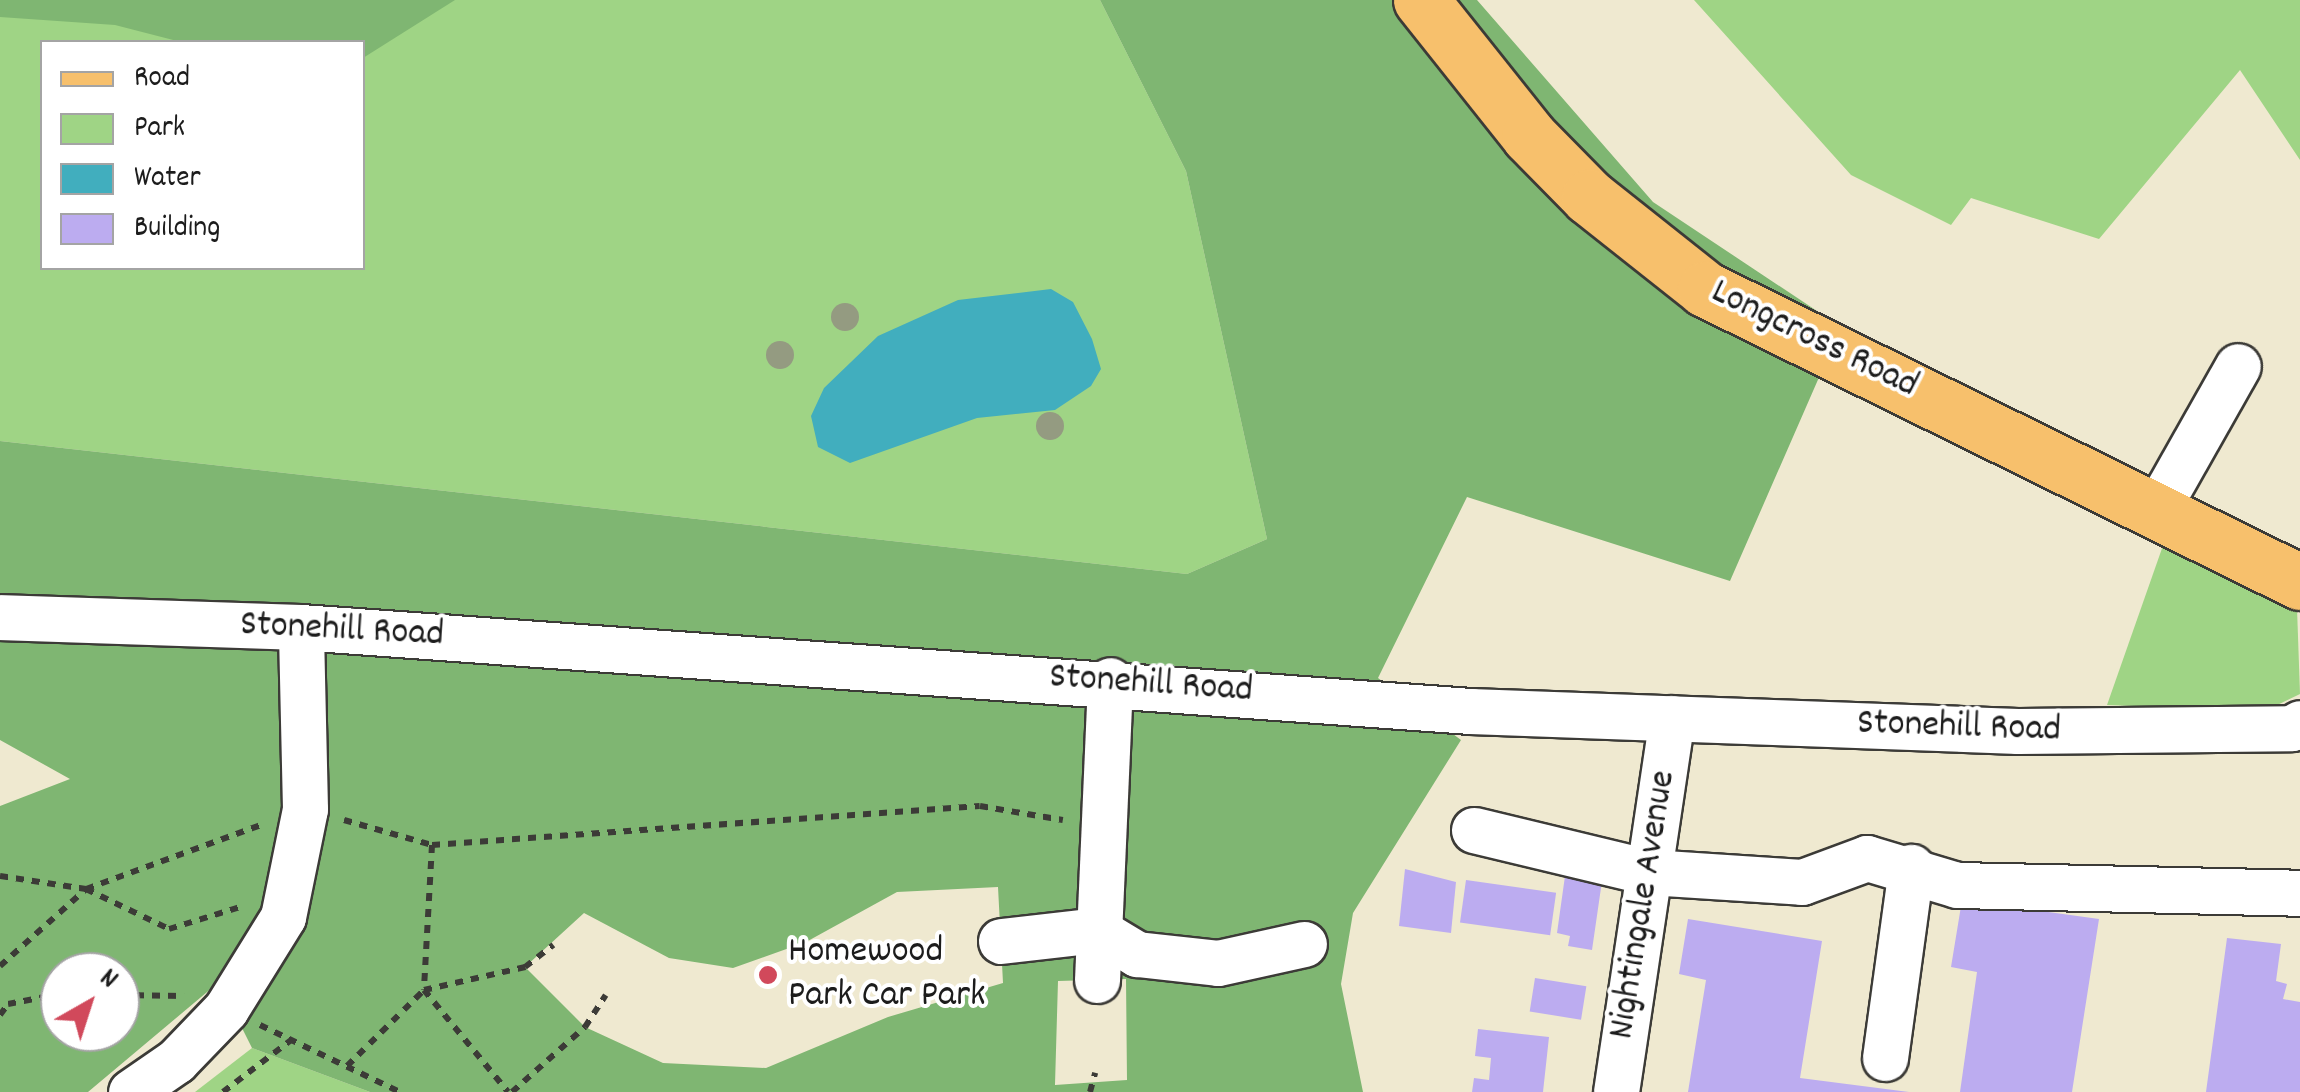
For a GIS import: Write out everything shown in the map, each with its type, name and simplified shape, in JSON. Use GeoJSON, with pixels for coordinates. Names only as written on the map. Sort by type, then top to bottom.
{"type":"FeatureCollection","features":[{"type":"Feature","properties":{"kind":"main road","name":"Longcross Road"},"geometry":{"type":"LineString","coordinates":[[1421,0],[1529,136],[1589,197],[1705,289],[2300,582]]}},
{"type":"Feature","properties":{"kind":"street"},"geometry":{"type":"LineString","coordinates":[[2142,501],[2238,366]]}},
{"type":"Feature","properties":{"kind":"street","name":"Stonehill Road"},"geometry":{"type":"LineString","coordinates":[[0,617],[301,626],[1110,680],[1470,711],[2018,732],[2292,728],[2300,722]]}},
{"type":"Feature","properties":{"kind":"street"},"geometry":{"type":"LineString","coordinates":[[131,1092],[176,1061],[226,1009],[283,918],[305,809],[301,626]]}},
{"type":"Feature","properties":{"kind":"street"},"geometry":{"type":"LineString","coordinates":[[1097,980],[1099,826],[1110,680]]}},
{"type":"Feature","properties":{"kind":"street","name":"Nightingale Avenue"},"geometry":{"type":"LineString","coordinates":[[1616,1092],[1672,718]]}},
{"type":"Feature","properties":{"kind":"street"},"geometry":{"type":"LineString","coordinates":[[1474,830],[1649,872],[1802,882],[1868,858],[1957,885],[2300,893]]}},
{"type":"Feature","properties":{"kind":"street"},"geometry":{"type":"LineString","coordinates":[[1885,1058],[1911,868]]}},
{"type":"Feature","properties":{"kind":"street"},"geometry":{"type":"LineString","coordinates":[[1001,941],[1098,930],[1137,954],[1218,963],[1304,944]]}},
{"type":"Feature","properties":{"kind":"path"},"geometry":{"type":"LineString","coordinates":[[0,966],[86,889],[305,809],[432,845],[980,806],[1099,826]]}},
{"type":"Feature","properties":{"kind":"path"},"geometry":{"type":"LineString","coordinates":[[432,845],[424,990],[510,1092],[585,1027],[606,995]]}},
{"type":"Feature","properties":{"kind":"path"},"geometry":{"type":"LineString","coordinates":[[0,876],[86,889],[169,929],[257,902]]}},
{"type":"Feature","properties":{"kind":"path"},"geometry":{"type":"LineString","coordinates":[[347,1066],[424,990],[525,967],[553,945]]}},
{"type":"Feature","properties":{"kind":"path"},"geometry":{"type":"LineString","coordinates":[[0,1014],[4,1004],[40,998]]}},
{"type":"Feature","properties":{"kind":"path"},"geometry":{"type":"LineString","coordinates":[[223,1092],[291,1040]]}},
{"type":"Feature","properties":{"kind":"path"},"geometry":{"type":"LineString","coordinates":[[1090,1092],[1095,1073]]}},
{"type":"Feature","properties":{"kind":"green space"},"geometry":{"type":"Polygon","coordinates":[[[0,0],[1100,0],[1186,171],[1267,539],[1187,574],[0,441],[0,0]]]}},
{"type":"Feature","properties":{"kind":"green space"},"geometry":{"type":"Polygon","coordinates":[[[0,0],[455,0],[365,57],[365,40],[173,40],[115,25],[0,17],[0,0]]]}},
{"type":"Feature","properties":{"kind":"green space"},"geometry":{"type":"Polygon","coordinates":[[[1100,0],[1477,0],[1653,202],[1841,327],[1730,581],[1467,497],[1378,678],[1461,740],[1353,913],[1341,984],[1363,1092],[370,1092],[252,1048],[219,982],[140,1048],[140,952],[40,952],[40,1052],[136,1052],[88,1092],[0,1092],[0,806],[70,779],[0,740],[0,441],[1187,574],[1267,539],[1186,171],[1100,0]],[[998,887],[897,892],[806,942],[733,968],[669,958],[584,913],[525,967],[585,1027],[663,1063],[766,1068],[888,1017],[1003,983],[998,887]],[[1126,979],[1058,981],[1055,1085],[1127,1080],[1126,979]]]}},
{"type":"Feature","properties":{"kind":"green space"},"geometry":{"type":"Polygon","coordinates":[[[1694,0],[2300,0],[2300,160],[2240,70],[2099,239],[1971,198],[1951,225],[1851,175],[1694,0]]]}},
{"type":"Feature","properties":{"kind":"green space"},"geometry":{"type":"Polygon","coordinates":[[[2166,537],[2297,608],[2300,694],[2265,711],[2107,705],[2166,537]]]}},
{"type":"Feature","properties":{"kind":"green space"},"geometry":{"type":"Polygon","coordinates":[[[252,1048],[370,1092],[195,1092],[252,1048]]]}},
{"type":"Feature","properties":{"kind":"water"},"geometry":{"type":"Polygon","coordinates":[[[1051,289],[1073,302],[1092,339],[1101,369],[1091,386],[1055,410],[977,418],[850,463],[818,447],[811,416],[824,388],[878,336],[958,300],[1051,289]]]}},
{"type":"Feature","properties":{"kind":"building"},"geometry":{"type":"Polygon","coordinates":[[[1405,869],[1456,882],[1451,933],[1399,926],[1405,869]]]}},
{"type":"Feature","properties":{"kind":"building"},"geometry":{"type":"Polygon","coordinates":[[[1565,876],[1602,881],[1592,950],[1568,946],[1570,936],[1557,933],[1565,876]]]}},
{"type":"Feature","properties":{"kind":"building"},"geometry":{"type":"Polygon","coordinates":[[[1466,880],[1556,893],[1550,935],[1460,923],[1466,880]]]}},
{"type":"Feature","properties":{"kind":"building"},"geometry":{"type":"Polygon","coordinates":[[[1962,900],[2099,919],[2072,1092],[1960,1092],[1977,972],[1951,967],[1962,900]]]}},
{"type":"Feature","properties":{"kind":"building"},"geometry":{"type":"Polygon","coordinates":[[[1688,919],[1822,941],[1800,1078],[1909,1092],[1688,1092],[1706,980],[1679,974],[1688,919]]]}},
{"type":"Feature","properties":{"kind":"building"},"geometry":{"type":"Polygon","coordinates":[[[2227,938],[2281,944],[2276,981],[2287,984],[2283,999],[2300,1002],[2300,1092],[2206,1092],[2227,938]]]}},
{"type":"Feature","properties":{"kind":"building"},"geometry":{"type":"Polygon","coordinates":[[[1535,978],[1586,986],[1581,1020],[1530,1012],[1535,978]]]}},
{"type":"Feature","properties":{"kind":"building"},"geometry":{"type":"Polygon","coordinates":[[[1478,1029],[1549,1037],[1543,1092],[1472,1092],[1474,1078],[1489,1080],[1491,1058],[1475,1056],[1478,1029]]]}},
{"type":"Feature","properties":{"kind":"place","name":"Homewood Park Car Park"},"geometry":{"type":"Point","coordinates":[768,975]}}]}
